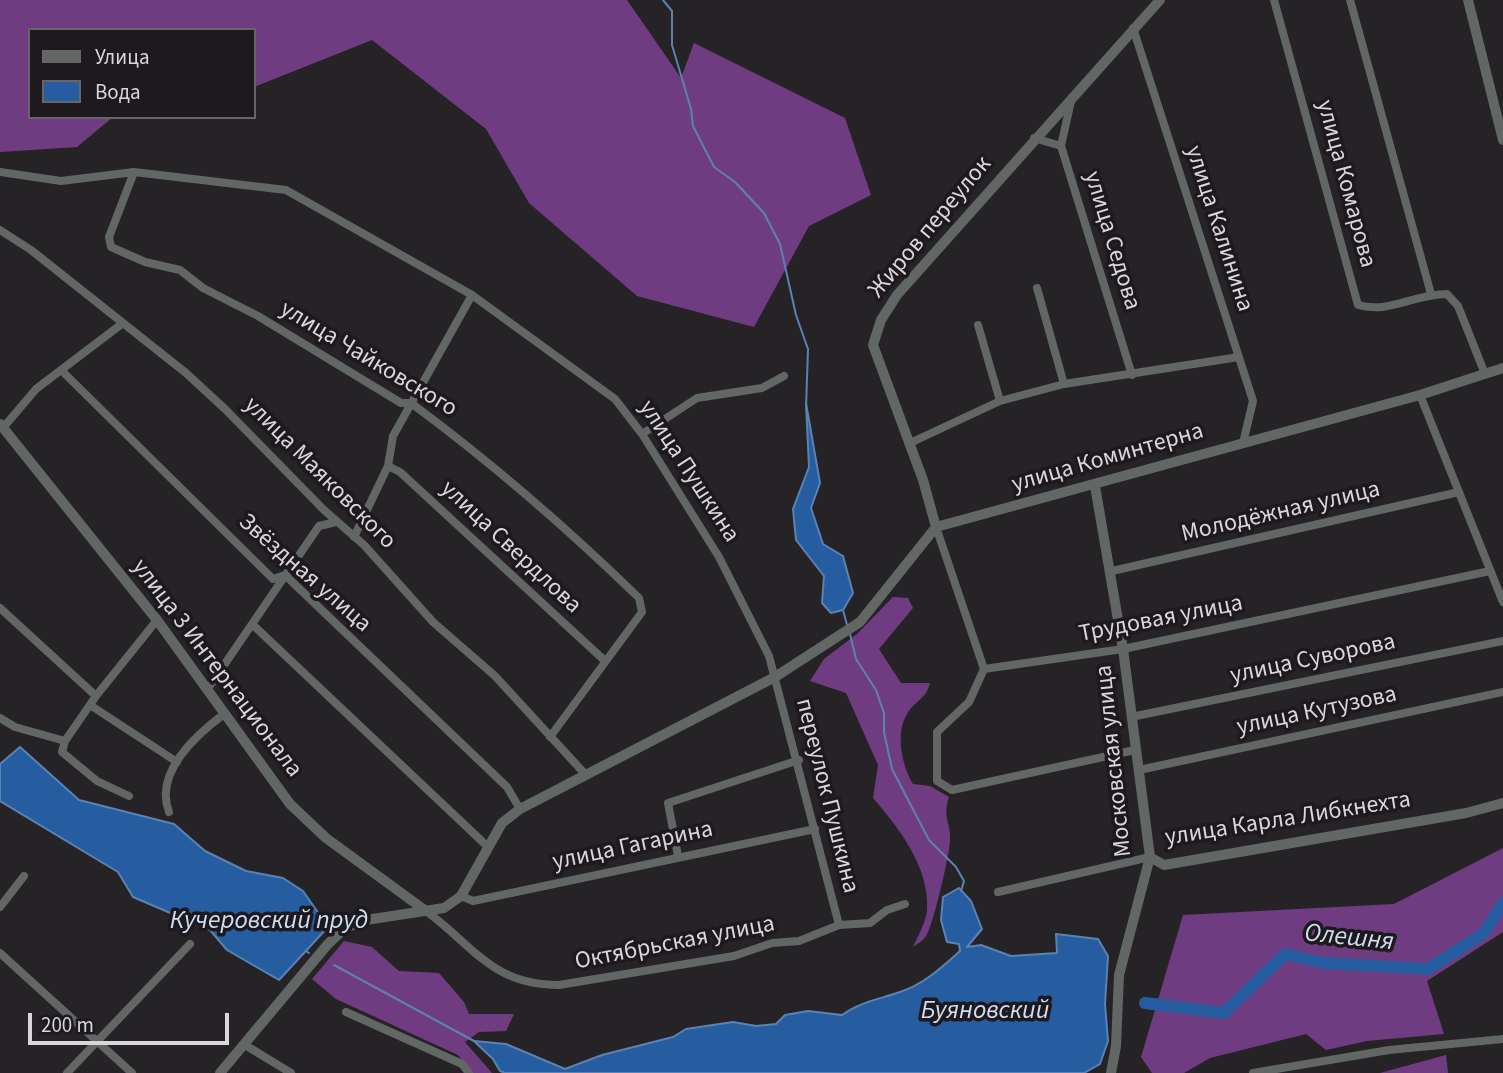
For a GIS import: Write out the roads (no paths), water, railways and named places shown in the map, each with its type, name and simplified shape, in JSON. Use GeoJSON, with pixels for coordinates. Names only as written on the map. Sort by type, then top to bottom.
{"type":"FeatureCollection","features":[{"type":"Feature","properties":{"kind":"street","name":"Жиров переулок"},"geometry":{"type":"LineString","coordinates":[[936,527],[910,443],[873,345],[881,320],[897,295],[1034,138],[1160,0]]}},
{"type":"Feature","properties":{"kind":"street","name":"улица Комарова"},"geometry":{"type":"LineString","coordinates":[[1275,0],[1358,305],[1375,310],[1431,294]]}},
{"type":"Feature","properties":{"kind":"street"},"geometry":{"type":"LineString","coordinates":[[1350,0],[1431,294],[1447,294],[1458,306],[1485,374]]}},
{"type":"Feature","properties":{"kind":"street"},"geometry":{"type":"LineString","coordinates":[[1468,0],[1503,140]]}},
{"type":"Feature","properties":{"kind":"street","name":"улица Калинина"},"geometry":{"type":"LineString","coordinates":[[1133,29],[1253,401],[1243,443]]}},
{"type":"Feature","properties":{"kind":"street"},"geometry":{"type":"LineString","coordinates":[[1061,146],[1073,95]]}},
{"type":"Feature","properties":{"kind":"street","name":"улица Седова"},"geometry":{"type":"LineString","coordinates":[[1034,138],[1061,146],[1132,375]]}},
{"type":"Feature","properties":{"kind":"street","name":"улица Пушкина"},"geometry":{"type":"LineString","coordinates":[[0,172],[61,181],[134,172],[286,190],[472,295],[615,399],[642,434],[719,557],[769,656],[775,677]]}},
{"type":"Feature","properties":{"kind":"street","name":"улица Чайковского"},"geometry":{"type":"LineString","coordinates":[[134,172],[109,237],[111,247],[145,262],[180,270],[204,288],[258,316],[401,403],[411,403],[472,448],[561,523],[639,598],[642,612],[604,660],[550,737]]}},
{"type":"Feature","properties":{"kind":"street","name":"улица Маяковского"},"geometry":{"type":"LineString","coordinates":[[0,230],[31,250],[123,323],[225,409],[409,592],[433,622],[495,676],[584,774]]}},
{"type":"Feature","properties":{"kind":"street"},"geometry":{"type":"LineString","coordinates":[[1037,289],[1064,384]]}},
{"type":"Feature","properties":{"kind":"street"},"geometry":{"type":"LineString","coordinates":[[354,537],[388,466],[393,436],[472,295]]}},
{"type":"Feature","properties":{"kind":"street"},"geometry":{"type":"LineString","coordinates":[[2,426],[36,388],[123,323]]}},
{"type":"Feature","properties":{"kind":"street"},"geometry":{"type":"LineString","coordinates":[[978,325],[1000,401]]}},
{"type":"Feature","properties":{"kind":"street"},"geometry":{"type":"LineString","coordinates":[[910,443],[1000,401],[1064,384],[1239,357]]}},
{"type":"Feature","properties":{"kind":"street","name":"улица Коминтерна"},"geometry":{"type":"LineString","coordinates":[[936,527],[1420,395],[1503,368]]}},
{"type":"Feature","properties":{"kind":"street","name":"Звёздная улица"},"geometry":{"type":"LineString","coordinates":[[61,370],[273,579],[285,575],[507,787],[520,809]]}},
{"type":"Feature","properties":{"kind":"street"},"geometry":{"type":"LineString","coordinates":[[642,434],[697,398],[762,388],[784,376]]}},
{"type":"Feature","properties":{"kind":"street"},"geometry":{"type":"LineString","coordinates":[[1420,395],[1503,602]]}},
{"type":"Feature","properties":{"kind":"street","name":"улица 3 Интернационала"},"geometry":{"type":"LineString","coordinates":[[2,426],[157,620],[290,804],[326,838],[426,911]]}},
{"type":"Feature","properties":{"kind":"street","name":"улица Свердлова"},"geometry":{"type":"LineString","coordinates":[[388,466],[410,482],[604,660]]}},
{"type":"Feature","properties":{"kind":"street","name":"Московская улица"},"geometry":{"type":"LineString","coordinates":[[1095,485],[1124,649],[1150,857],[1119,975],[1116,1046],[1111,1073]]}},
{"type":"Feature","properties":{"kind":"street","name":"Молодёжная улица"},"geometry":{"type":"LineString","coordinates":[[1112,571],[1459,492]]}},
{"type":"Feature","properties":{"kind":"street"},"geometry":{"type":"LineString","coordinates":[[208,690],[319,526],[337,522]]}},
{"type":"Feature","properties":{"kind":"street"},"geometry":{"type":"LineString","coordinates":[[220,1073],[328,944],[345,928],[366,920],[444,908],[461,896],[502,823],[520,809],[775,677],[860,622],[936,527]]}},
{"type":"Feature","properties":{"kind":"street"},"geometry":{"type":"LineString","coordinates":[[936,527],[984,669],[969,702],[937,732],[937,781],[952,790],[1135,750]]}},
{"type":"Feature","properties":{"kind":"street","name":"Трудовая улица"},"geometry":{"type":"LineString","coordinates":[[984,669],[1124,649],[1490,571]]}},
{"type":"Feature","properties":{"kind":"street"},"geometry":{"type":"LineString","coordinates":[[0,608],[96,696]]}},
{"type":"Feature","properties":{"kind":"street"},"geometry":{"type":"LineString","coordinates":[[129,796],[97,781],[62,752],[65,741],[96,696],[157,620]]}},
{"type":"Feature","properties":{"kind":"street"},"geometry":{"type":"LineString","coordinates":[[253,625],[487,846]]}},
{"type":"Feature","properties":{"kind":"street","name":"улица Суворова"},"geometry":{"type":"LineString","coordinates":[[1131,716],[1503,640]]}},
{"type":"Feature","properties":{"kind":"street","name":"переулок Пушкина"},"geometry":{"type":"LineString","coordinates":[[775,677],[799,760],[839,925]]}},
{"type":"Feature","properties":{"kind":"street","name":"улица Кутузова"},"geometry":{"type":"LineString","coordinates":[[1139,770],[1503,692]]}},
{"type":"Feature","properties":{"kind":"street"},"geometry":{"type":"LineString","coordinates":[[90,705],[177,762]]}},
{"type":"Feature","properties":{"kind":"street"},"geometry":{"type":"LineString","coordinates":[[169,812],[164,800],[177,762],[198,733],[224,714]]}},
{"type":"Feature","properties":{"kind":"street"},"geometry":{"type":"LineString","coordinates":[[0,718],[16,727],[65,741]]}},
{"type":"Feature","properties":{"kind":"street"},"geometry":{"type":"LineString","coordinates":[[678,856],[668,803],[799,760]]}},
{"type":"Feature","properties":{"kind":"street","name":"улица Карла Либкнехта"},"geometry":{"type":"LineString","coordinates":[[998,892],[1150,857],[1164,865],[1466,813],[1503,803]]}},
{"type":"Feature","properties":{"kind":"street","name":"улица Гагарина"},"geometry":{"type":"LineString","coordinates":[[461,896],[473,901],[815,829]]}},
{"type":"Feature","properties":{"kind":"street"},"geometry":{"type":"LineString","coordinates":[[1144,880],[1164,865]]}},
{"type":"Feature","properties":{"kind":"street"},"geometry":{"type":"LineString","coordinates":[[0,907],[24,876]]}},
{"type":"Feature","properties":{"kind":"street","name":"Октябрьская улица"},"geometry":{"type":"LineString","coordinates":[[426,911],[454,932],[476,955],[507,977],[537,985],[559,985],[734,956],[772,943],[799,941],[839,925],[870,923],[887,910],[905,904]]}},
{"type":"Feature","properties":{"kind":"street"},"geometry":{"type":"LineString","coordinates":[[66,1073],[190,944]]}},
{"type":"Feature","properties":{"kind":"street"},"geometry":{"type":"LineString","coordinates":[[0,953],[132,1073]]}},
{"type":"Feature","properties":{"kind":"street"},"geometry":{"type":"LineString","coordinates":[[346,1012],[462,1064],[470,1073]]}},
{"type":"Feature","properties":{"kind":"street"},"geometry":{"type":"LineString","coordinates":[[1253,1073],[1292,1070],[1389,1050],[1503,1039]]}},
{"type":"Feature","properties":{"kind":"street"},"geometry":{"type":"LineString","coordinates":[[245,1045],[291,1073]]}},
{"type":"Feature","properties":{"kind":"water"},"geometry":{"type":"Polygon","coordinates":[[[806,403],[820,483],[811,508],[823,544],[843,556],[853,593],[843,610],[831,613],[822,603],[824,576],[796,540],[793,509],[809,467],[806,403]]]}},
{"type":"Feature","properties":{"kind":"water","name":"Кучеровский пруд"},"geometry":{"type":"Polygon","coordinates":[[[20,747],[79,800],[174,824],[205,851],[246,871],[283,878],[303,891],[328,927],[279,980],[227,950],[210,930],[133,897],[118,872],[0,801],[0,764],[20,747]]]}},
{"type":"Feature","properties":{"kind":"water","name":"Буяновский"},"geometry":{"type":"Polygon","coordinates":[[[959,888],[971,901],[982,929],[967,947],[981,945],[1011,956],[1057,953],[1056,934],[1098,939],[1108,956],[1105,1004],[1108,1041],[1100,1064],[1084,1073],[505,1073],[500,1071],[493,1059],[474,1041],[506,1044],[565,1069],[602,1055],[673,1037],[686,1029],[733,1022],[756,1026],[776,1024],[785,1015],[808,1011],[842,1015],[863,1004],[917,985],[960,951],[959,944],[947,942],[941,920],[943,897],[959,888]]]}},
{"type":"Feature","properties":{"kind":"waterway"},"geometry":{"type":"LineString","coordinates":[[663,0],[672,11],[672,45],[691,109],[693,126],[714,167],[735,182],[764,213],[780,244],[796,315],[808,349],[806,408]]}},
{"type":"Feature","properties":{"kind":"waterway"},"geometry":{"type":"LineString","coordinates":[[843,610],[847,625]]}},
{"type":"Feature","properties":{"kind":"waterway"},"geometry":{"type":"LineString","coordinates":[[850,634],[856,659],[876,690],[884,713],[884,732],[892,769],[929,840],[956,867],[964,881],[961,891]]}},
{"type":"Feature","properties":{"kind":"waterway","name":"Олешня"},"geometry":{"type":"LineString","coordinates":[[1145,1003],[1224,1013],[1285,954],[1324,963],[1428,969],[1484,933],[1503,903]]}},
{"type":"Feature","properties":{"kind":"waterway"},"geometry":{"type":"LineString","coordinates":[[334,965],[474,1041]]}}]}
